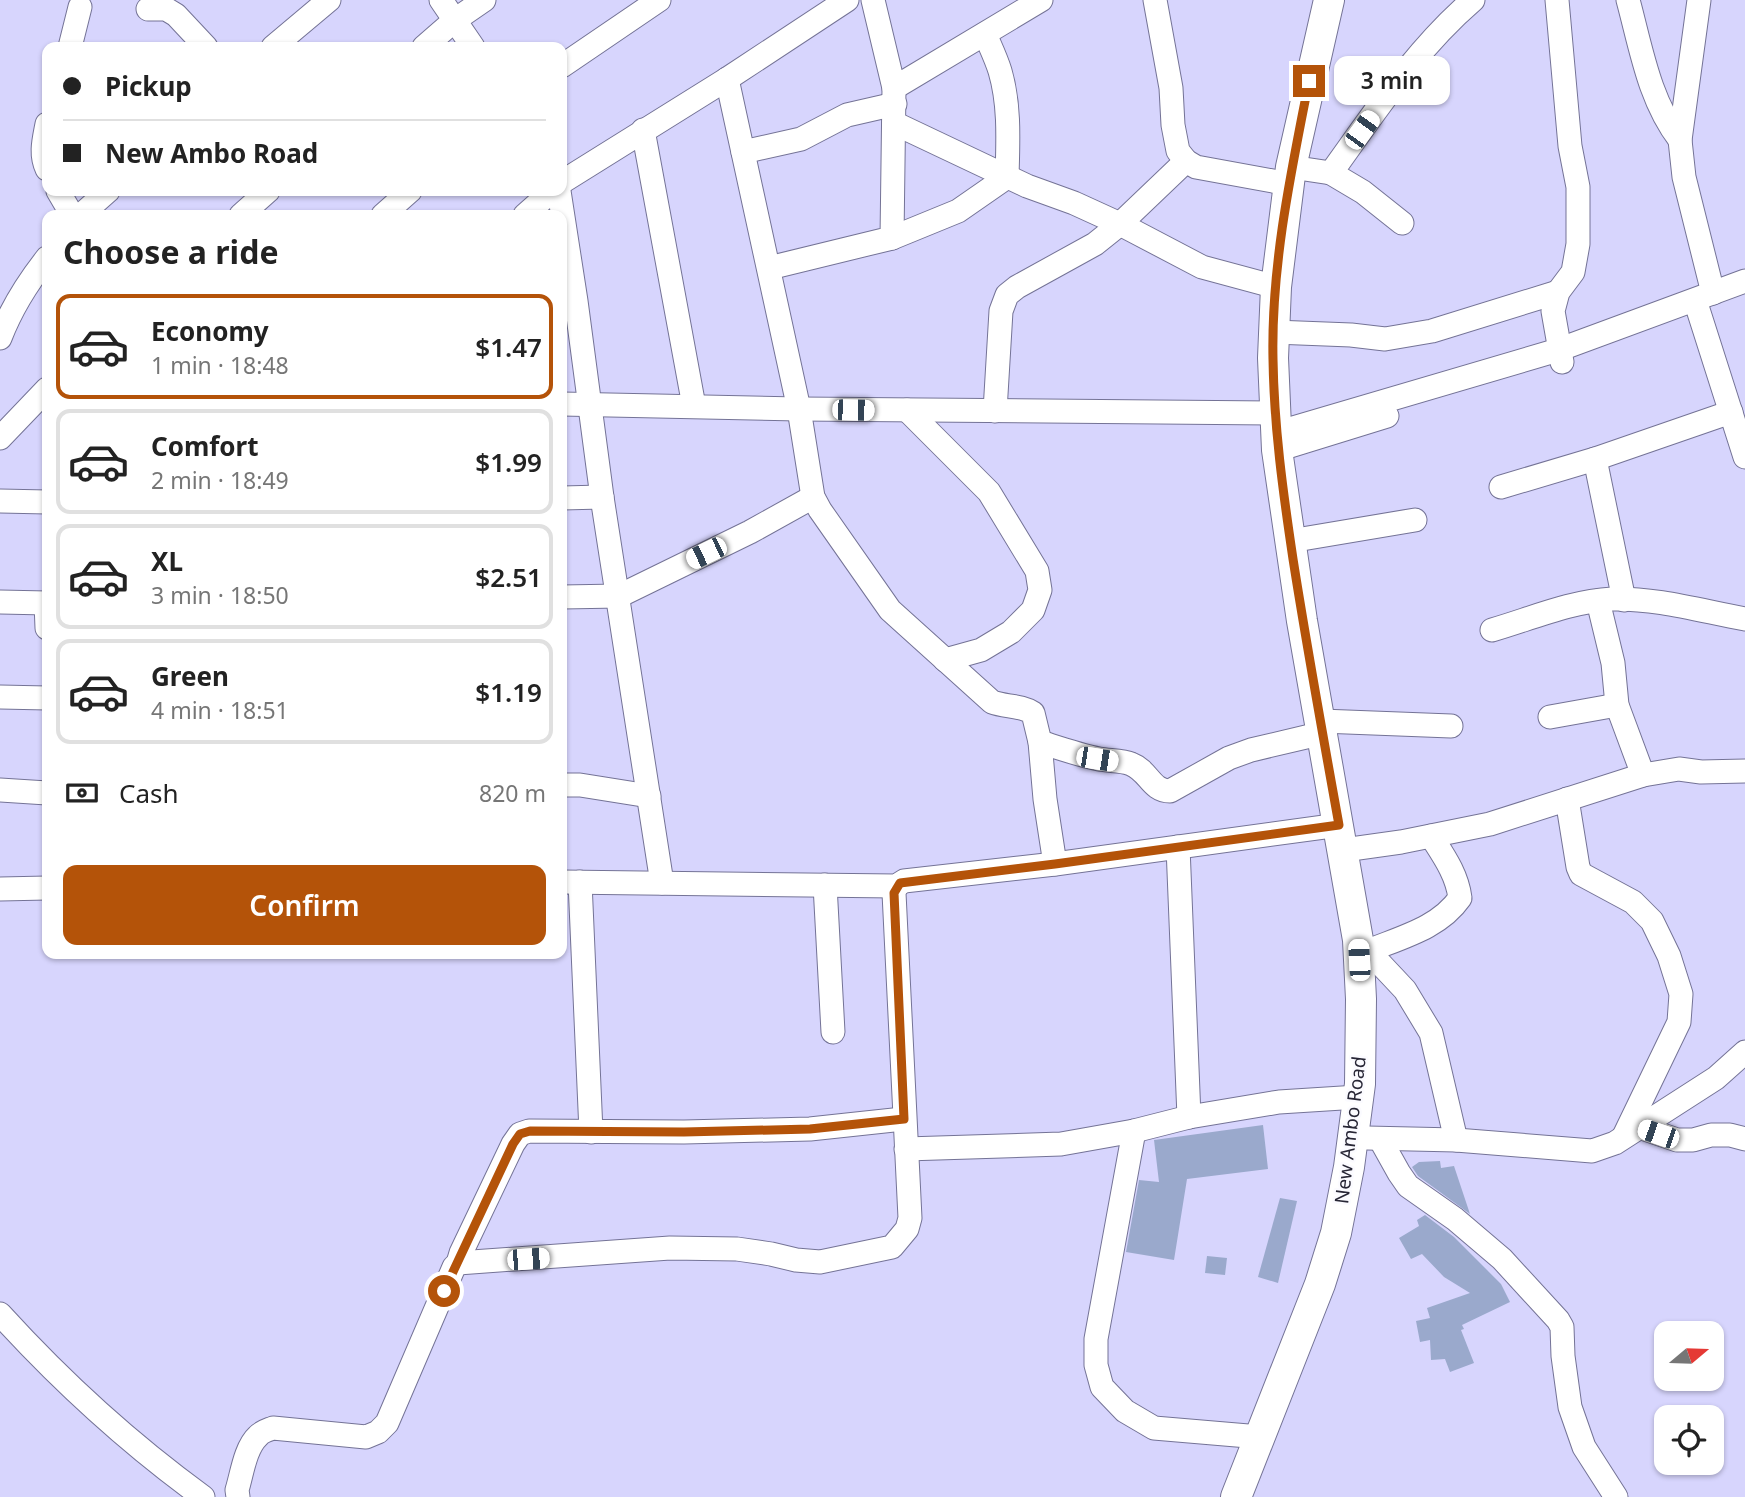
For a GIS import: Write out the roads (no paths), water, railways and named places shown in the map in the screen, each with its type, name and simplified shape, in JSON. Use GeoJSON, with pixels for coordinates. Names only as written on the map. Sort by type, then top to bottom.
{"type":"FeatureCollection","features":[{"type":"Feature","properties":{"kind":"main road","name":"New Ambo Road"},"geometry":{"type":"LineString","coordinates":[[1236,1497],[1328,1258],[1367,1138],[1358,1097],[1363,945],[1341,837],[1290,541],[1276,432],[1276,287],[1290,176],[1329,0]]}},
{"type":"Feature","properties":{"kind":"street"},"geometry":{"type":"LineString","coordinates":[[279,42],[329,0]]}},
{"type":"Feature","properties":{"kind":"street"},"geometry":{"type":"LineString","coordinates":[[441,0],[470,42]]}},
{"type":"Feature","properties":{"kind":"street"},"geometry":{"type":"LineString","coordinates":[[431,42],[455,20],[484,0]]}},
{"type":"Feature","properties":{"kind":"street"},"geometry":{"type":"LineString","coordinates":[[567,63],[659,0]]}},
{"type":"Feature","properties":{"kind":"street"},"geometry":{"type":"LineString","coordinates":[[567,179],[847,0]]}},
{"type":"Feature","properties":{"kind":"street"},"geometry":{"type":"LineString","coordinates":[[873,0],[894,105],[892,238]]}},
{"type":"Feature","properties":{"kind":"street"},"geometry":{"type":"LineString","coordinates":[[743,152],[801,139],[847,115],[894,105],[985,34],[1041,0]]}},
{"type":"Feature","properties":{"kind":"street"},"geometry":{"type":"LineString","coordinates":[[1155,0],[1171,88],[1178,152],[1186,161],[1196,167],[1290,176],[1331,173],[1363,192],[1402,223]]}},
{"type":"Feature","properties":{"kind":"street"},"geometry":{"type":"LineString","coordinates":[[1331,173],[1422,50],[1473,0]]}},
{"type":"Feature","properties":{"kind":"street"},"geometry":{"type":"LineString","coordinates":[[1557,0],[1570,146],[1577,187],[1578,244],[1573,272],[1558,292],[1553,311],[1560,356]]}},
{"type":"Feature","properties":{"kind":"street"},"geometry":{"type":"LineString","coordinates":[[1628,0],[1655,100],[1668,125],[1680,140]]}},
{"type":"Feature","properties":{"kind":"street"},"geometry":{"type":"LineString","coordinates":[[1699,0],[1680,140],[1703,302],[1745,457]]}},
{"type":"Feature","properties":{"kind":"street"},"geometry":{"type":"LineString","coordinates":[[71,42],[80,8]]}},
{"type":"Feature","properties":{"kind":"street"},"geometry":{"type":"LineString","coordinates":[[148,9],[166,9],[176,15],[201,42]]}},
{"type":"Feature","properties":{"kind":"street"},"geometry":{"type":"LineString","coordinates":[[985,34],[1000,71],[1005,95],[1008,127],[1007,177]]}},
{"type":"Feature","properties":{"kind":"street"},"geometry":{"type":"LineString","coordinates":[[727,79],[799,410],[813,496],[890,610],[992,702],[1005,707],[1030,710],[1036,719],[1055,864]]}},
{"type":"Feature","properties":{"kind":"street"},"geometry":{"type":"LineString","coordinates":[[894,105],[1007,177],[1120,224],[1202,267],[1276,287]]}},
{"type":"Feature","properties":{"kind":"street"},"geometry":{"type":"LineString","coordinates":[[643,130],[694,406]]}},
{"type":"Feature","properties":{"kind":"street"},"geometry":{"type":"LineString","coordinates":[[995,411],[1001,310],[1007,295],[1017,286],[1095,244],[1186,161]]}},
{"type":"Feature","properties":{"kind":"street"},"geometry":{"type":"LineString","coordinates":[[769,268],[892,238],[958,211],[1007,177]]}},
{"type":"Feature","properties":{"kind":"street"},"geometry":{"type":"LineString","coordinates":[[87,210],[102,196]]}},
{"type":"Feature","properties":{"kind":"street"},"geometry":{"type":"LineString","coordinates":[[247,210],[262,196]]}},
{"type":"Feature","properties":{"kind":"street"},"geometry":{"type":"LineString","coordinates":[[389,210],[404,196]]}},
{"type":"Feature","properties":{"kind":"street"},"geometry":{"type":"LineString","coordinates":[[531,210],[546,196]]}},
{"type":"Feature","properties":{"kind":"street"},"geometry":{"type":"LineString","coordinates":[[0,338],[7,320],[42,264]]}},
{"type":"Feature","properties":{"kind":"street"},"geometry":{"type":"LineString","coordinates":[[567,279],[569,301],[591,404],[662,883]]}},
{"type":"Feature","properties":{"kind":"street"},"geometry":{"type":"LineString","coordinates":[[567,404],[799,410],[995,411],[1276,432],[1560,356],[1703,302],[1745,281]]}},
{"type":"Feature","properties":{"kind":"street"},"geometry":{"type":"LineString","coordinates":[[1274,332],[1385,339],[1432,331],[1558,292]]}},
{"type":"Feature","properties":{"kind":"street"},"geometry":{"type":"LineString","coordinates":[[1703,302],[1745,296]]}},
{"type":"Feature","properties":{"kind":"street"},"geometry":{"type":"LineString","coordinates":[[0,438],[42,396]]}},
{"type":"Feature","properties":{"kind":"street"},"geometry":{"type":"LineString","coordinates":[[907,410],[989,492],[1037,571],[1040,590],[1033,610],[1012,632],[981,650],[945,660]]}},
{"type":"Feature","properties":{"kind":"street"},"geometry":{"type":"LineString","coordinates":[[1501,487],[1595,459],[1731,412]]}},
{"type":"Feature","properties":{"kind":"street"},"geometry":{"type":"LineString","coordinates":[[1595,459],[1624,600]]}},
{"type":"Feature","properties":{"kind":"street"},"geometry":{"type":"LineString","coordinates":[[567,597],[619,596],[750,532],[813,496]]}},
{"type":"Feature","properties":{"kind":"street"},"geometry":{"type":"LineString","coordinates":[[567,498],[603,497]]}},
{"type":"Feature","properties":{"kind":"street"},"geometry":{"type":"LineString","coordinates":[[0,501],[42,502]]}},
{"type":"Feature","properties":{"kind":"street"},"geometry":{"type":"LineString","coordinates":[[1290,541],[1415,520]]}},
{"type":"Feature","properties":{"kind":"street"},"geometry":{"type":"LineString","coordinates":[[1598,601],[1613,663],[1617,705],[1643,775]]}},
{"type":"Feature","properties":{"kind":"street"},"geometry":{"type":"LineString","coordinates":[[1492,630],[1598,601],[1669,603],[1745,619]]}},
{"type":"Feature","properties":{"kind":"street"},"geometry":{"type":"LineString","coordinates":[[0,602],[42,603]]}},
{"type":"Feature","properties":{"kind":"street"},"geometry":{"type":"LineString","coordinates":[[0,697],[42,698]]}},
{"type":"Feature","properties":{"kind":"street"},"geometry":{"type":"LineString","coordinates":[[1550,717],[1617,705]]}},
{"type":"Feature","properties":{"kind":"street"},"geometry":{"type":"LineString","coordinates":[[1040,742],[1097,759],[1131,764],[1146,773],[1153,785],[1161,791],[1170,791],[1229,758],[1322,727],[1451,726]]}},
{"type":"Feature","properties":{"kind":"street"},"geometry":{"type":"LineString","coordinates":[[458,1263],[670,1248],[737,1249],[796,1261],[820,1262],[892,1247],[907,1229],[909,1218],[894,893],[897,886],[904,881],[1178,847],[1341,837],[1431,836],[1490,824],[1643,775],[1679,769],[1701,772],[1745,771]]}},
{"type":"Feature","properties":{"kind":"street"},"geometry":{"type":"LineString","coordinates":[[567,785],[649,796]]}},
{"type":"Feature","properties":{"kind":"street"},"geometry":{"type":"LineString","coordinates":[[0,790],[42,793]]}},
{"type":"Feature","properties":{"kind":"street"},"geometry":{"type":"LineString","coordinates":[[1567,799],[1581,874],[1633,902],[1652,921],[1669,956],[1681,994],[1679,1022],[1631,1132]]}},
{"type":"Feature","properties":{"kind":"street"},"geometry":{"type":"LineString","coordinates":[[1431,836],[1459,886],[1460,898],[1450,912],[1436,922],[1363,945],[1405,990],[1431,1033],[1457,1140]]}},
{"type":"Feature","properties":{"kind":"street"},"geometry":{"type":"LineString","coordinates":[[1178,847],[1189,1117]]}},
{"type":"Feature","properties":{"kind":"street"},"geometry":{"type":"LineString","coordinates":[[591,1132],[571,882],[897,886]]}},
{"type":"Feature","properties":{"kind":"street"},"geometry":{"type":"LineString","coordinates":[[825,885],[833,1032]]}},
{"type":"Feature","properties":{"kind":"street"},"geometry":{"type":"LineString","coordinates":[[0,889],[42,888]]}},
{"type":"Feature","properties":{"kind":"street"},"geometry":{"type":"LineString","coordinates":[[1367,1138],[1457,1140],[1585,1151],[1606,1148],[1716,1078],[1745,1052]]}},
{"type":"Feature","properties":{"kind":"street"},"geometry":{"type":"LineString","coordinates":[[906,1149],[1061,1144],[1135,1131],[1189,1117],[1279,1102],[1358,1097]]}},
{"type":"Feature","properties":{"kind":"street"},"geometry":{"type":"LineString","coordinates":[[238,1497],[237,1490],[253,1443],[266,1431],[273,1428],[366,1437],[378,1432],[387,1423],[454,1267],[520,1134],[530,1131],[810,1129],[904,1119]]}},
{"type":"Feature","properties":{"kind":"street"},"geometry":{"type":"LineString","coordinates":[[1135,1131],[1096,1339],[1096,1365],[1102,1387],[1125,1411],[1154,1428],[1260,1437]]}},
{"type":"Feature","properties":{"kind":"street"},"geometry":{"type":"LineString","coordinates":[[1631,1132],[1676,1140],[1693,1140],[1711,1135],[1730,1135],[1745,1139]]}},
{"type":"Feature","properties":{"kind":"street"},"geometry":{"type":"LineString","coordinates":[[1367,1138],[1408,1186],[1455,1219],[1502,1259],[1549,1307],[1562,1327],[1570,1407],[1584,1447],[1616,1497]]}},
{"type":"Feature","properties":{"kind":"street"},"geometry":{"type":"LineString","coordinates":[[0,1314],[102,1414],[170,1473],[203,1497]]}}]}
